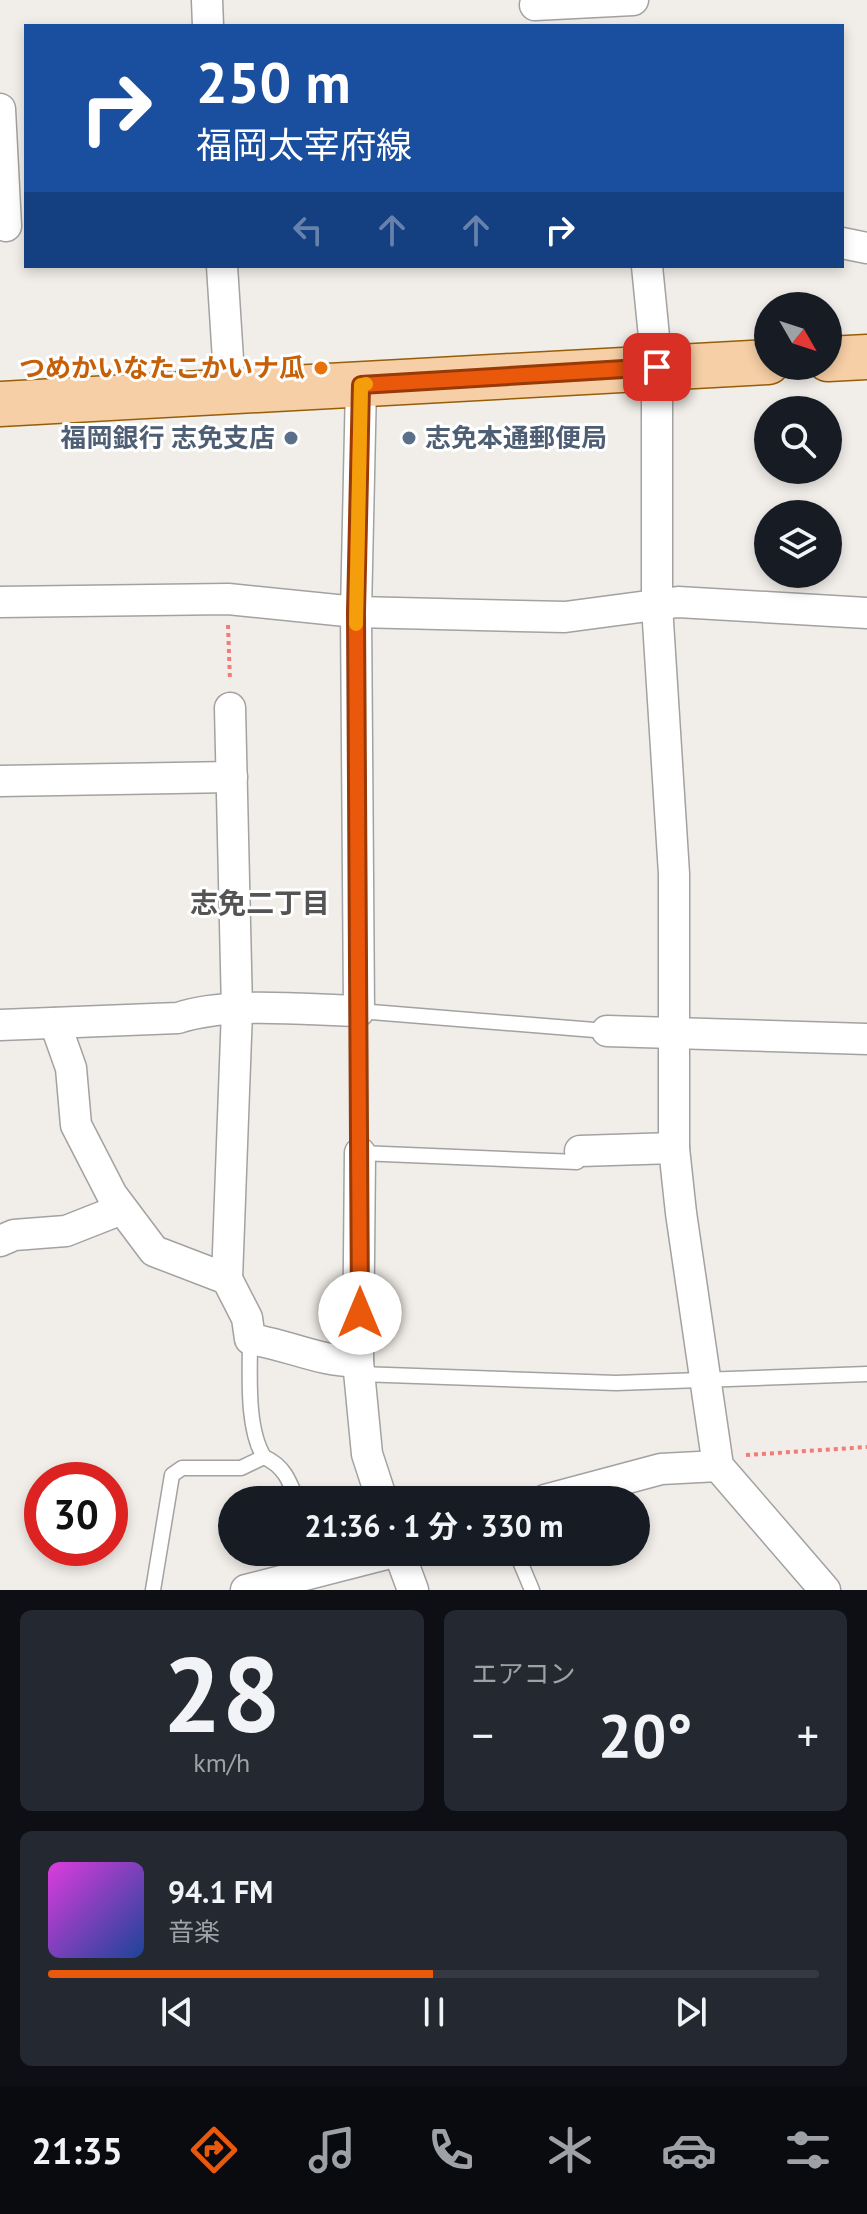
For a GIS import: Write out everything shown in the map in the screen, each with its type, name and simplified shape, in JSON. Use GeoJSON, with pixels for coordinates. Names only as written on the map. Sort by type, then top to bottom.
{"type":"FeatureCollection","features":[{"type":"Feature","properties":{"kind":"main road"},"geometry":{"type":"LineString","coordinates":[[842,358],[867,357]]}},
{"type":"Feature","properties":{"kind":"main road"},"geometry":{"type":"LineString","coordinates":[[0,404],[754,363]]}},
{"type":"Feature","properties":{"kind":"street"},"geometry":{"type":"LineString","coordinates":[[207,0],[208,24]]}},
{"type":"Feature","properties":{"kind":"street"},"geometry":{"type":"LineString","coordinates":[[535,5],[633,0],[634,24]]}},
{"type":"Feature","properties":{"kind":"street"},"geometry":{"type":"LineString","coordinates":[[0,109],[11,226]]}},
{"type":"Feature","properties":{"kind":"street"},"geometry":{"type":"LineString","coordinates":[[844,243],[867,248]]}},
{"type":"Feature","properties":{"kind":"street"},"geometry":{"type":"LineString","coordinates":[[222,268],[230,391]]}},
{"type":"Feature","properties":{"kind":"street"},"geometry":{"type":"LineString","coordinates":[[647,268],[657,367],[657,606],[674,874],[674,1148],[681,1213],[717,1462],[825,1590]]}},
{"type":"Feature","properties":{"kind":"street"},"geometry":{"type":"LineString","coordinates":[[0,1025],[178,1018],[197,1012],[237,1010],[359,1011],[356,612],[361,385]]}},
{"type":"Feature","properties":{"kind":"street"},"geometry":{"type":"LineString","coordinates":[[0,602],[228,599],[356,612],[565,617],[678,602],[867,613]]}},
{"type":"Feature","properties":{"kind":"street"},"geometry":{"type":"LineString","coordinates":[[230,708],[237,1010],[227,1279],[247,1318],[250,1339],[277,1343],[359,1368]]}},
{"type":"Feature","properties":{"kind":"street"},"geometry":{"type":"LineString","coordinates":[[0,781],[232,777]]}},
{"type":"Feature","properties":{"kind":"street"},"geometry":{"type":"LineString","coordinates":[[55,1023],[71,1068],[76,1125],[122,1209],[154,1251],[227,1279]]}},
{"type":"Feature","properties":{"kind":"street"},"geometry":{"type":"LineString","coordinates":[[607,1031],[867,1039]]}},
{"type":"Feature","properties":{"kind":"street"},"geometry":{"type":"LineString","coordinates":[[580,1151],[674,1148]]}},
{"type":"Feature","properties":{"kind":"street"},"geometry":{"type":"LineString","coordinates":[[360,1153],[359,1368],[367,1454],[377,1486]]}},
{"type":"Feature","properties":{"kind":"street"},"geometry":{"type":"LineString","coordinates":[[0,1241],[14,1235],[66,1231],[122,1209]]}},
{"type":"Feature","properties":{"kind":"street"},"geometry":{"type":"LineString","coordinates":[[597,1486],[661,1469],[717,1462]]}},
{"type":"Feature","properties":{"kind":"street"},"geometry":{"type":"LineString","coordinates":[[246,1590],[310,1566]]}},
{"type":"Feature","properties":{"kind":"street"},"geometry":{"type":"LineString","coordinates":[[402,1566],[413,1590]]}},
{"type":"Feature","properties":{"kind":"lane"},"geometry":{"type":"LineString","coordinates":[[580,1151],[577,1162],[360,1153],[359,1011],[607,1031]]}},
{"type":"Feature","properties":{"kind":"lane"},"geometry":{"type":"LineString","coordinates":[[250,1339],[256,1444],[264,1457],[275,1461],[286,1473],[291,1486]]}},
{"type":"Feature","properties":{"kind":"lane"},"geometry":{"type":"LineString","coordinates":[[359,1368],[616,1383],[867,1374]]}},
{"type":"Feature","properties":{"kind":"lane"},"geometry":{"type":"LineString","coordinates":[[153,1590],[172,1475],[182,1468],[241,1468],[264,1457]]}},
{"type":"Feature","properties":{"kind":"lane"},"geometry":{"type":"LineString","coordinates":[[522,1566],[532,1590]]}},
{"type":"Feature","properties":{"kind":"path"},"geometry":{"type":"LineString","coordinates":[[228,599],[230,708]]}},
{"type":"Feature","properties":{"kind":"path"},"geometry":{"type":"LineString","coordinates":[[717,1462],[867,1447]]}},
{"type":"Feature","properties":{"kind":"slow traffic"},"geometry":{"type":"LineString","coordinates":[[356,624],[361,385],[366,384]]}},
{"type":"Feature","properties":{"kind":"place","name":"つめかいなたこかいナ瓜"},"geometry":{"type":"Point","coordinates":[321,368]}},
{"type":"Feature","properties":{"kind":"place","name":"福岡銀行 志免支店"},"geometry":{"type":"Point","coordinates":[291,438]}},
{"type":"Feature","properties":{"kind":"place","name":"志免本通郵便局"},"geometry":{"type":"Point","coordinates":[409,438]}},
{"type":"Feature","properties":{"kind":"district","name":"志免二丁目"},"geometry":{"type":"Point","coordinates":[260,903]}},
{"type":"Feature","properties":{"kind":"route"},"geometry":{"type":"LineString","coordinates":[[360,1313],[356,612],[361,385],[657,367]]}}]}
